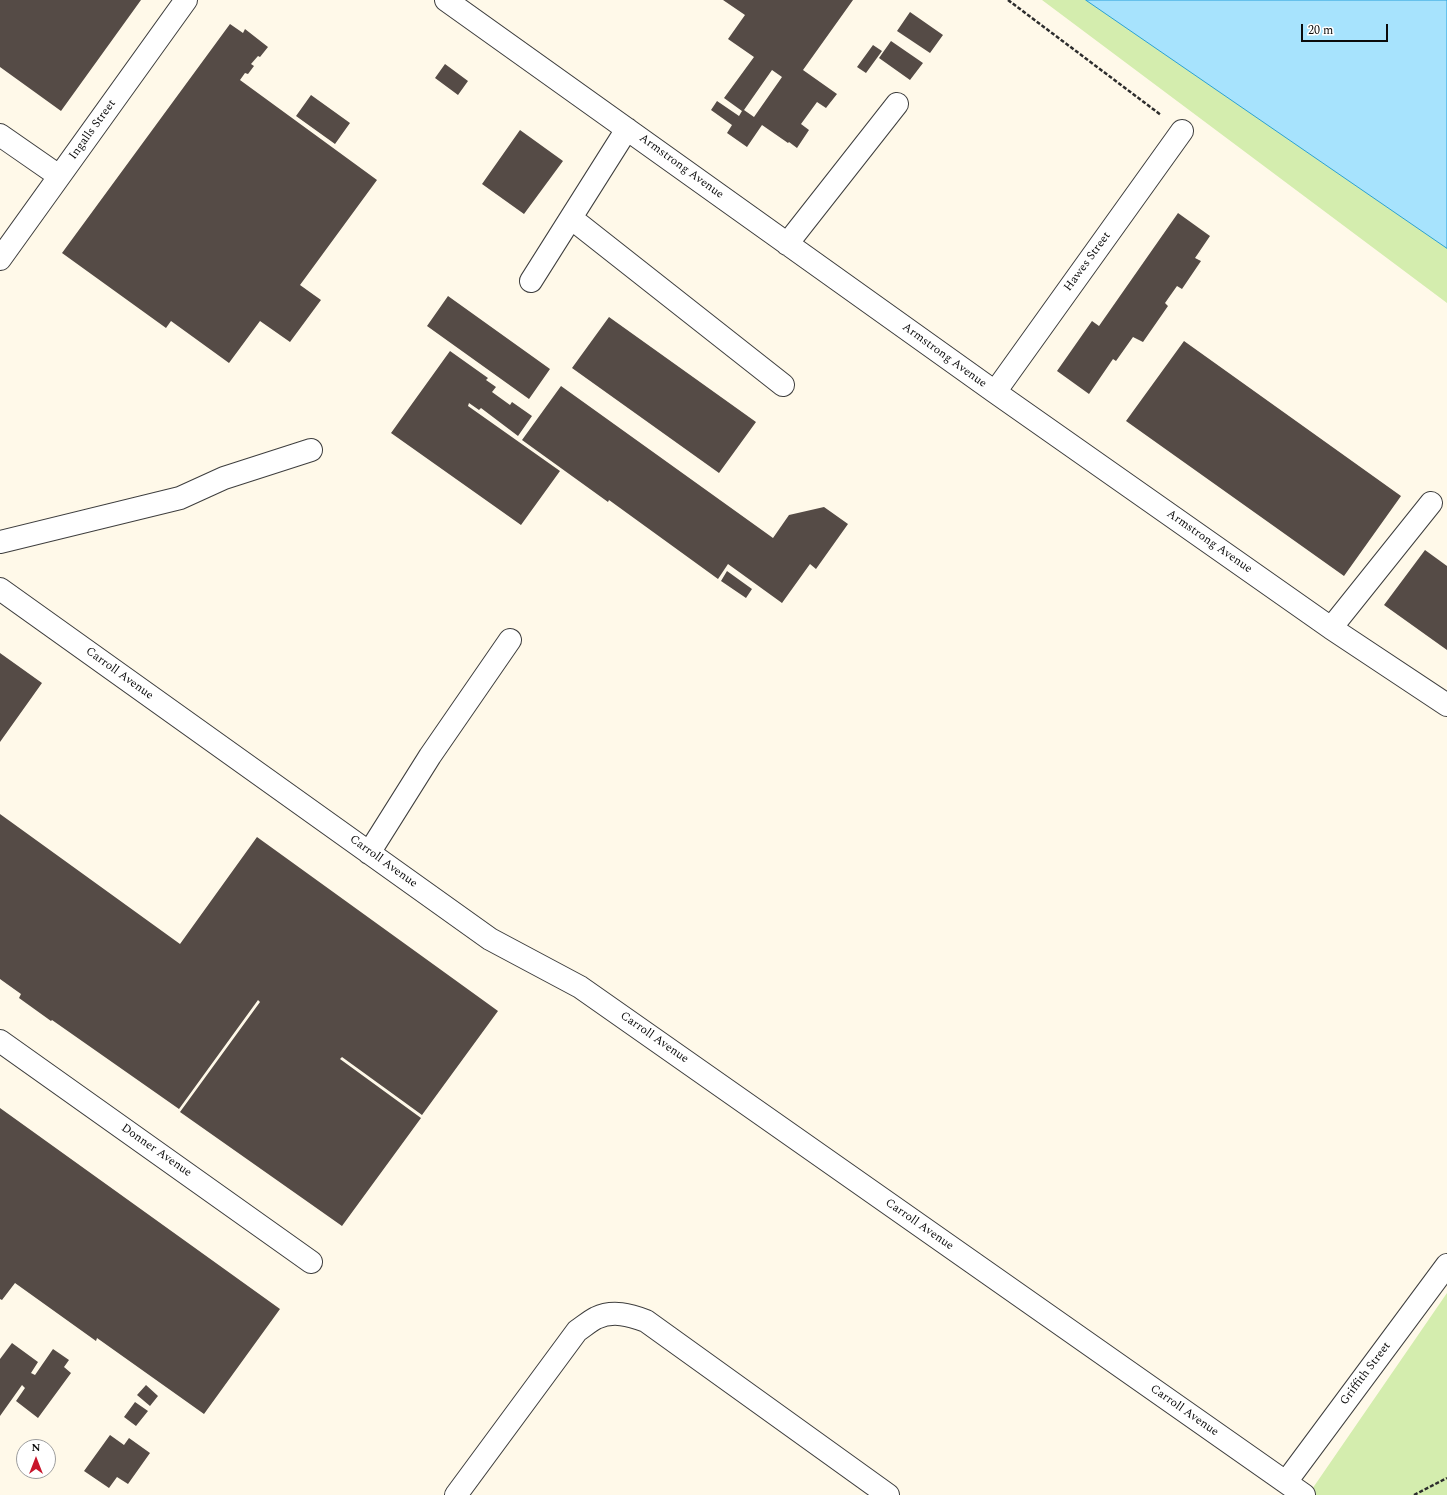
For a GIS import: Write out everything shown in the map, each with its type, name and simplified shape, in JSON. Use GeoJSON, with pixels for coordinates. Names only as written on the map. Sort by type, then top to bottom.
{"type":"FeatureCollection","features":[{"type":"Feature","properties":{"kind":"street","name":"Ingalls Street"},"geometry":{"type":"LineString","coordinates":[[0,259],[186,0]]}},
{"type":"Feature","properties":{"kind":"street","name":"Armstrong Avenue"},"geometry":{"type":"LineString","coordinates":[[446,0],[995,392],[1331,628],[1447,705]]}},
{"type":"Feature","properties":{"kind":"street"},"geometry":{"type":"LineString","coordinates":[[787,244],[897,104]]}},
{"type":"Feature","properties":{"kind":"street"},"geometry":{"type":"LineString","coordinates":[[531,281],[627,129]]}},
{"type":"Feature","properties":{"kind":"street","name":"Hawes Street"},"geometry":{"type":"LineString","coordinates":[[995,392],[1182,131]]}},
{"type":"Feature","properties":{"kind":"street"},"geometry":{"type":"LineString","coordinates":[[0,135],[60,176]]}},
{"type":"Feature","properties":{"kind":"street"},"geometry":{"type":"LineString","coordinates":[[571,218],[783,385]]}},
{"type":"Feature","properties":{"kind":"street"},"geometry":{"type":"LineString","coordinates":[[0,542],[180,498],[224,478],[311,450]]}},
{"type":"Feature","properties":{"kind":"street"},"geometry":{"type":"LineString","coordinates":[[1331,628],[1431,503]]}},
{"type":"Feature","properties":{"kind":"street","name":"Carroll Avenue"},"geometry":{"type":"LineString","coordinates":[[0,589],[490,939],[580,987],[1304,1495]]}},
{"type":"Feature","properties":{"kind":"street"},"geometry":{"type":"LineString","coordinates":[[369,852],[430,756],[510,640]]}},
{"type":"Feature","properties":{"kind":"street","name":"Donner Avenue"},"geometry":{"type":"LineString","coordinates":[[0,1041],[311,1262]]}},
{"type":"Feature","properties":{"kind":"street","name":"Griffith Street"},"geometry":{"type":"LineString","coordinates":[[1286,1482],[1447,1265]]}},
{"type":"Feature","properties":{"kind":"street"},"geometry":{"type":"LineString","coordinates":[[456,1495],[578,1331],[596,1318],[614,1313],[629,1315],[646,1321],[888,1495]]}},
{"type":"Feature","properties":{"kind":"path"},"geometry":{"type":"LineString","coordinates":[[1008,0],[1182,131]]}},
{"type":"Feature","properties":{"kind":"path"},"geometry":{"type":"LineString","coordinates":[[1414,1495],[1447,1478]]}},
{"type":"Feature","properties":{"kind":"green space"},"geometry":{"type":"Polygon","coordinates":[[[1042,0],[1110,0],[1447,245],[1447,303],[1042,0]]]}},
{"type":"Feature","properties":{"kind":"green space"},"geometry":{"type":"Polygon","coordinates":[[[1447,1293],[1447,1495],[1308,1495],[1447,1293]]]}},
{"type":"Feature","properties":{"kind":"water"},"geometry":{"type":"Polygon","coordinates":[[[1086,0],[1447,0],[1447,248],[1086,0]]]}},
{"type":"Feature","properties":{"kind":"building"},"geometry":{"type":"Polygon","coordinates":[[[0,0],[141,0],[61,111],[0,67],[0,0]]]}},
{"type":"Feature","properties":{"kind":"building"},"geometry":{"type":"Polygon","coordinates":[[[723,0],[853,0],[803,70],[837,94],[826,108],[817,102],[801,124],[809,130],[797,148],[762,125],[747,147],[727,133],[732,125],[711,110],[717,101],[739,116],[742,111],[724,98],[754,57],[728,39],[745,15],[723,0]],[[772,70],[744,110],[754,117],[782,77],[772,70]]]}},
{"type":"Feature","properties":{"kind":"building"},"geometry":{"type":"Polygon","coordinates":[[[910,12],[943,35],[930,53],[897,31],[910,12]]]}},
{"type":"Feature","properties":{"kind":"building"},"geometry":{"type":"Polygon","coordinates":[[[230,24],[243,33],[245,29],[268,47],[260,57],[258,56],[251,64],[254,66],[248,74],[245,73],[240,80],[377,180],[300,285],[321,300],[290,342],[260,321],[229,363],[171,321],[166,328],[62,253],[230,24]]]}},
{"type":"Feature","properties":{"kind":"building"},"geometry":{"type":"Polygon","coordinates":[[[891,41],[923,63],[910,80],[879,58],[891,41]]]}},
{"type":"Feature","properties":{"kind":"building"},"geometry":{"type":"Polygon","coordinates":[[[873,45],[882,51],[866,73],[857,67],[873,45]]]}},
{"type":"Feature","properties":{"kind":"building"},"geometry":{"type":"Polygon","coordinates":[[[445,64],[468,81],[458,95],[435,78],[445,64]]]}},
{"type":"Feature","properties":{"kind":"building"},"geometry":{"type":"Polygon","coordinates":[[[311,95],[350,123],[335,144],[296,116],[311,95]]]}},
{"type":"Feature","properties":{"kind":"building"},"geometry":{"type":"Polygon","coordinates":[[[520,130],[563,161],[524,214],[482,184],[520,130]]]}},
{"type":"Feature","properties":{"kind":"building"},"geometry":{"type":"Polygon","coordinates":[[[1178,213],[1210,236],[1195,258],[1201,261],[1182,289],[1177,286],[1165,303],[1168,306],[1143,342],[1133,337],[1116,361],[1113,359],[1089,394],[1057,371],[1092,321],[1099,326],[1178,213]]]}},
{"type":"Feature","properties":{"kind":"building"},"geometry":{"type":"Polygon","coordinates":[[[448,296],[550,369],[529,399],[427,326],[448,296]]]}},
{"type":"Feature","properties":{"kind":"building"},"geometry":{"type":"Polygon","coordinates":[[[609,317],[756,422],[719,473],[572,368],[609,317]]]}},
{"type":"Feature","properties":{"kind":"building"},"geometry":{"type":"Polygon","coordinates":[[[1184,341],[1401,496],[1344,576],[1126,421],[1184,341]]]}},
{"type":"Feature","properties":{"kind":"building"},"geometry":{"type":"Polygon","coordinates":[[[450,351],[488,378],[486,380],[496,387],[492,392],[510,405],[512,402],[532,416],[518,436],[481,408],[479,410],[469,403],[468,406],[560,471],[521,525],[391,433],[450,351]]]}},
{"type":"Feature","properties":{"kind":"building"},"geometry":{"type":"Polygon","coordinates":[[[561,386],[773,538],[789,515],[824,507],[848,524],[816,569],[810,564],[782,603],[728,564],[718,579],[609,500],[608,502],[522,440],[561,386]]]}},
{"type":"Feature","properties":{"kind":"building"},"geometry":{"type":"Polygon","coordinates":[[[1425,550],[1447,566],[1447,650],[1384,605],[1425,550]]]}},
{"type":"Feature","properties":{"kind":"building"},"geometry":{"type":"Polygon","coordinates":[[[727,571],[752,589],[746,598],[721,581],[727,571]]]}},
{"type":"Feature","properties":{"kind":"building"},"geometry":{"type":"Polygon","coordinates":[[[0,653],[42,683],[0,742],[0,653]]]}},
{"type":"Feature","properties":{"kind":"building"},"geometry":{"type":"Polygon","coordinates":[[[0,814],[180,944],[257,837],[498,1011],[422,1115],[342,1057],[340,1059],[421,1118],[342,1226],[180,1112],[260,1002],[258,1000],[179,1109],[19,998],[21,994],[0,979],[0,814]]]}},
{"type":"Feature","properties":{"kind":"building"},"geometry":{"type":"Polygon","coordinates":[[[0,1108],[280,1309],[204,1414],[97,1338],[96,1341],[15,1283],[2,1300],[0,1299],[0,1108]]]}},
{"type":"Feature","properties":{"kind":"building"},"geometry":{"type":"Polygon","coordinates":[[[12,1343],[38,1362],[31,1373],[35,1375],[53,1349],[69,1360],[64,1367],[71,1373],[38,1418],[16,1401],[25,1388],[22,1385],[0,1416],[0,1359],[12,1343]]]}},
{"type":"Feature","properties":{"kind":"building"},"geometry":{"type":"Polygon","coordinates":[[[146,1385],[158,1396],[150,1406],[137,1395],[146,1385]]]}},
{"type":"Feature","properties":{"kind":"building"},"geometry":{"type":"Polygon","coordinates":[[[135,1402],[148,1411],[136,1426],[124,1417],[135,1402]]]}},
{"type":"Feature","properties":{"kind":"building"},"geometry":{"type":"Polygon","coordinates":[[[110,1435],[124,1445],[129,1438],[150,1453],[128,1484],[117,1477],[109,1488],[84,1471],[110,1435]]]}}]}
